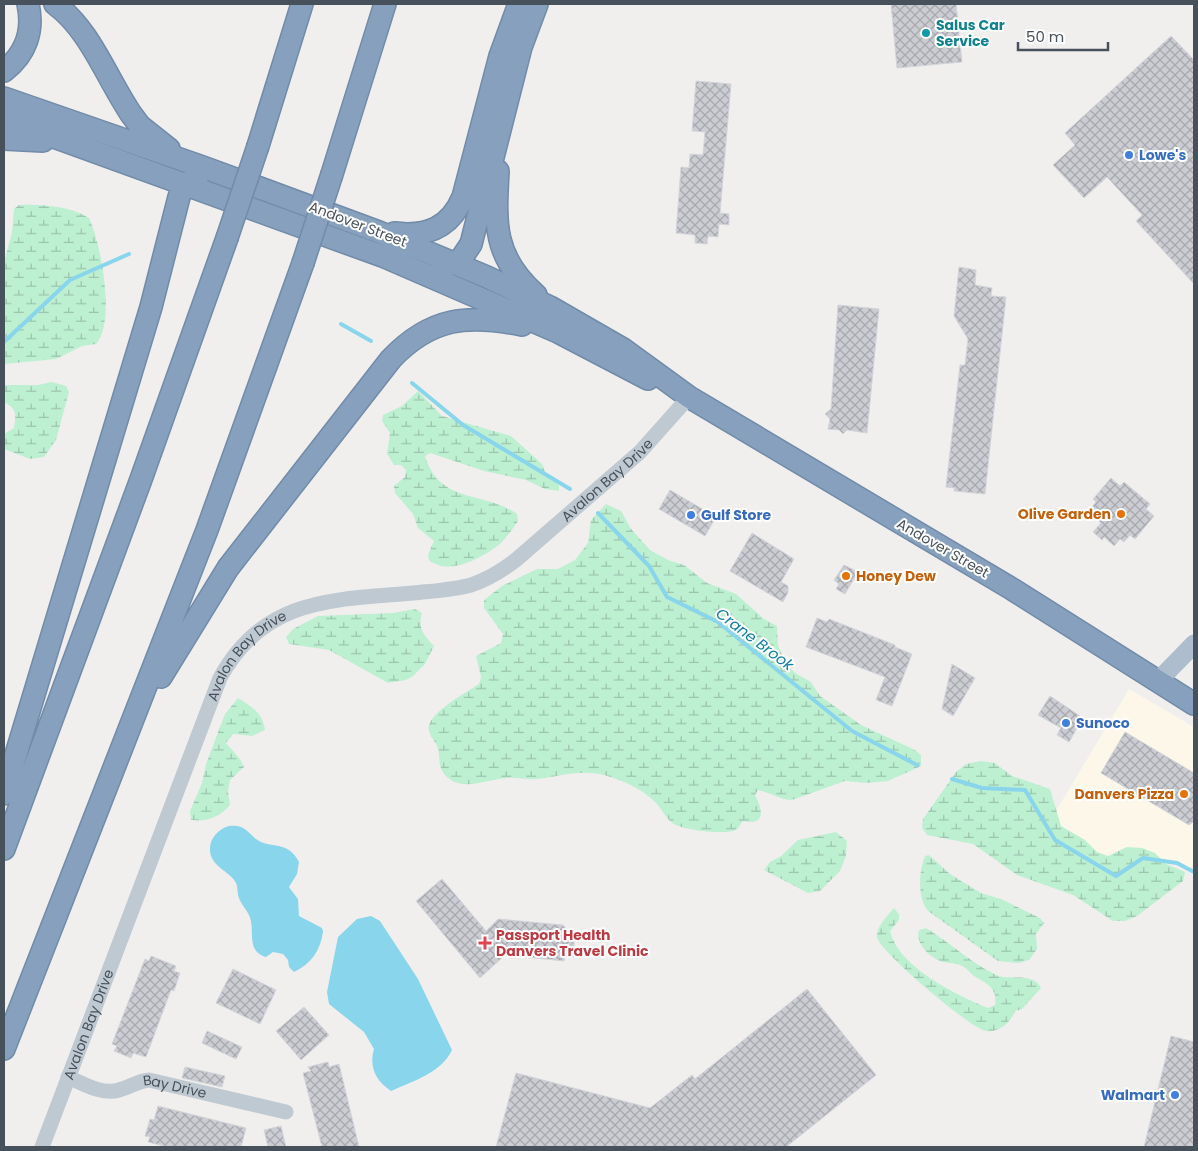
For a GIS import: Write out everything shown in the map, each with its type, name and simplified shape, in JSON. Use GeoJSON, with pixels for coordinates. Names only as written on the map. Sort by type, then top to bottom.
{"type":"FeatureCollection","features":[{"type":"Feature","properties":{"kind":"highway"},"geometry":{"type":"LineString","coordinates":[[4,71],[20,55],[27,41],[31,27],[28,4]]}},
{"type":"Feature","properties":{"kind":"highway"},"geometry":{"type":"LineString","coordinates":[[55,4],[65,11],[82,32],[120,98],[140,126],[157,141],[200,166]]}},
{"type":"Feature","properties":{"kind":"highway"},"geometry":{"type":"LineString","coordinates":[[4,849],[140,482],[227,238],[302,4]]}},
{"type":"Feature","properties":{"kind":"highway"},"geometry":{"type":"LineString","coordinates":[[4,1049],[207,530],[303,263],[386,4]]}},
{"type":"Feature","properties":{"kind":"highway"},"geometry":{"type":"LineString","coordinates":[[380,232],[420,234],[448,221],[458,210],[464,197],[500,56],[519,4]]}},
{"type":"Feature","properties":{"kind":"highway"},"geometry":{"type":"LineString","coordinates":[[408,267],[443,267],[455,263],[466,253],[471,244],[521,47],[537,4]]}},
{"type":"Feature","properties":{"kind":"highway","name":"Andover Street"},"geometry":{"type":"LineString","coordinates":[[4,98],[237,179],[380,232],[455,263],[550,307],[623,349],[689,397],[1012,589],[1194,704]]}},
{"type":"Feature","properties":{"kind":"highway","name":"Andover Street"},"geometry":{"type":"LineString","coordinates":[[4,119],[408,267],[558,332],[636,374],[689,397]]}},
{"type":"Feature","properties":{"kind":"highway"},"geometry":{"type":"LineString","coordinates":[[502,126],[496,209],[499,240],[510,266],[519,278],[550,307]]}},
{"type":"Feature","properties":{"kind":"highway"},"geometry":{"type":"LineString","coordinates":[[4,139],[45,141],[93,151]]}},
{"type":"Feature","properties":{"kind":"highway"},"geometry":{"type":"LineString","coordinates":[[4,794],[151,307],[175,211],[184,184],[204,178],[237,179]]}},
{"type":"Feature","properties":{"kind":"highway"},"geometry":{"type":"LineString","coordinates":[[126,735],[228,568],[378,374],[402,347],[430,328],[463,319],[501,320],[558,332]]}},
{"type":"Feature","properties":{"kind":"main road"},"geometry":{"type":"LineString","coordinates":[[1158,681],[1194,644]]}},
{"type":"Feature","properties":{"kind":"street","name":"Avalon Bay Drive"},"geometry":{"type":"LineString","coordinates":[[42,1147],[220,678],[230,659],[245,641],[262,627],[300,608],[342,599],[445,590],[469,585],[500,572],[517,560],[640,452],[689,397]]}},
{"type":"Feature","properties":{"kind":"street","name":"Bay Drive"},"geometry":{"type":"LineString","coordinates":[[68,1077],[101,1091],[111,1092],[140,1080],[149,1080],[286,1112]]}},
{"type":"Feature","properties":{"kind":"shaded area"},"geometry":{"type":"Polygon","coordinates":[[[1129,689],[1194,727],[1194,864],[1189,869],[1177,863],[1143,858],[1116,876],[1047,826],[1129,689]]]}},
{"type":"Feature","properties":{"kind":"green space"},"geometry":{"type":"Polygon","coordinates":[[[19,205],[64,208],[89,218],[102,263],[106,301],[105,319],[102,333],[96,344],[82,346],[56,359],[4,364],[4,262],[12,232],[14,209],[19,205]]]}},
{"type":"Feature","properties":{"kind":"green space"},"geometry":{"type":"Polygon","coordinates":[[[52,382],[66,386],[69,392],[56,440],[44,457],[30,459],[4,449],[4,434],[14,428],[15,412],[4,402],[4,385],[38,385],[52,382]]]}},
{"type":"Feature","properties":{"kind":"green space"},"geometry":{"type":"Polygon","coordinates":[[[418,391],[442,416],[511,436],[542,464],[547,477],[559,485],[559,491],[545,489],[526,480],[484,471],[430,453],[425,456],[432,472],[452,490],[504,507],[517,514],[518,521],[501,543],[476,559],[456,566],[437,565],[429,560],[428,555],[434,541],[418,528],[413,514],[395,493],[394,486],[405,477],[406,470],[401,465],[394,465],[387,454],[390,433],[382,421],[383,415],[402,406],[418,391]]]}},
{"type":"Feature","properties":{"kind":"green space"},"geometry":{"type":"Polygon","coordinates":[[[606,504],[621,511],[631,529],[650,550],[668,560],[684,565],[707,583],[736,594],[764,619],[777,626],[778,645],[785,662],[795,673],[811,682],[820,696],[861,725],[915,750],[921,755],[921,766],[888,781],[867,783],[845,781],[792,800],[783,799],[758,790],[755,795],[761,810],[759,818],[751,822],[744,821],[737,829],[725,832],[696,830],[674,824],[646,794],[626,783],[595,773],[579,773],[537,779],[507,778],[474,784],[459,783],[451,780],[442,771],[438,748],[429,731],[429,725],[439,711],[479,684],[481,677],[476,656],[501,643],[503,634],[484,608],[484,600],[502,586],[537,569],[558,569],[575,560],[588,543],[591,520],[606,504]]]}},
{"type":"Feature","properties":{"kind":"green space"},"geometry":{"type":"Polygon","coordinates":[[[415,609],[422,613],[421,628],[434,646],[425,664],[406,680],[388,683],[329,650],[289,644],[286,637],[293,629],[318,616],[393,613],[415,609]]]}},
{"type":"Feature","properties":{"kind":"green space"},"geometry":{"type":"Polygon","coordinates":[[[238,698],[252,707],[259,715],[265,730],[252,736],[233,734],[226,743],[240,759],[244,767],[230,780],[228,791],[230,805],[213,818],[191,820],[190,811],[202,783],[206,764],[225,714],[238,698]]]}},
{"type":"Feature","properties":{"kind":"green space"},"geometry":{"type":"Polygon","coordinates":[[[981,761],[995,763],[1012,776],[1050,789],[1061,826],[1085,840],[1097,852],[1108,856],[1127,847],[1142,848],[1155,853],[1166,864],[1185,872],[1183,881],[1137,916],[1125,921],[1113,921],[1073,895],[1017,875],[973,844],[927,835],[922,828],[923,819],[956,772],[966,764],[981,761]]]}},
{"type":"Feature","properties":{"kind":"green space"},"geometry":{"type":"Polygon","coordinates":[[[836,832],[847,841],[846,856],[840,871],[820,891],[808,893],[764,870],[770,862],[781,856],[798,840],[836,832]]]}},
{"type":"Feature","properties":{"kind":"green space"},"geometry":{"type":"Polygon","coordinates":[[[929,855],[950,874],[981,893],[1001,899],[1040,918],[1044,923],[1036,934],[1037,949],[1029,960],[1019,963],[998,961],[928,911],[922,899],[920,876],[925,856],[929,855]]]}},
{"type":"Feature","properties":{"kind":"green space"},"geometry":{"type":"Polygon","coordinates":[[[894,908],[899,914],[899,920],[890,931],[895,944],[904,956],[930,978],[961,996],[988,1008],[995,1005],[995,994],[987,984],[964,967],[943,962],[929,954],[921,945],[918,935],[919,930],[926,928],[978,965],[996,975],[1028,978],[1038,983],[1041,988],[1022,1009],[1015,1011],[1011,1019],[1000,1028],[986,1031],[977,1027],[926,988],[881,945],[877,937],[878,929],[894,908]]]}},
{"type":"Feature","properties":{"kind":"water"},"geometry":{"type":"Polygon","coordinates":[[[229,826],[241,827],[262,842],[289,850],[299,862],[297,874],[289,887],[298,899],[299,916],[322,928],[323,931],[320,944],[314,956],[294,972],[289,967],[288,960],[283,954],[273,952],[266,957],[255,950],[251,921],[239,898],[236,883],[230,875],[217,865],[211,856],[211,842],[218,832],[229,826]]]}},
{"type":"Feature","properties":{"kind":"water"},"geometry":{"type":"Polygon","coordinates":[[[371,916],[380,921],[418,979],[452,1050],[441,1065],[434,1070],[417,1080],[391,1091],[377,1078],[372,1061],[374,1049],[364,1032],[329,1004],[327,992],[338,937],[357,919],[371,916]]]}},
{"type":"Feature","properties":{"kind":"building","name":"Salus Car Service"},"geometry":{"type":"Polygon","coordinates":[[[891,4],[956,4],[962,62],[897,68],[891,4]]]}},
{"type":"Feature","properties":{"kind":"building","name":"Lowe's"},"geometry":{"type":"Polygon","coordinates":[[[1171,36],[1194,60],[1194,284],[1136,221],[1142,215],[1107,177],[1084,198],[1053,165],[1075,145],[1065,133],[1171,36]]]}},
{"type":"Feature","properties":{"kind":"building"},"geometry":{"type":"Polygon","coordinates":[[[696,81],[731,84],[720,213],[729,214],[729,225],[719,224],[718,237],[708,236],[707,244],[695,243],[695,235],[676,233],[681,167],[689,168],[690,154],[703,155],[705,132],[692,131],[696,81]]]}},
{"type":"Feature","properties":{"kind":"building"},"geometry":{"type":"Polygon","coordinates":[[[959,267],[976,270],[975,285],[992,288],[991,296],[1006,297],[985,494],[954,491],[955,488],[946,487],[960,365],[965,365],[968,339],[954,316],[959,267]]]}},
{"type":"Feature","properties":{"kind":"building"},"geometry":{"type":"Polygon","coordinates":[[[838,305],[879,309],[867,433],[847,430],[843,434],[839,430],[828,429],[830,419],[825,414],[831,409],[838,305]]]}},
{"type":"Feature","properties":{"kind":"building","name":"Olive Garden"},"geometry":{"type":"Polygon","coordinates":[[[1111,478],[1120,486],[1124,482],[1150,504],[1146,509],[1154,516],[1135,539],[1130,535],[1124,542],[1120,539],[1114,546],[1104,537],[1102,540],[1093,532],[1101,523],[1088,512],[1096,502],[1093,499],[1111,478]]]}},
{"type":"Feature","properties":{"kind":"building","name":"Gulf Store"},"geometry":{"type":"Polygon","coordinates":[[[670,490],[716,517],[705,536],[659,509],[670,490]]]}},
{"type":"Feature","properties":{"kind":"building"},"geometry":{"type":"Polygon","coordinates":[[[752,533],[794,559],[781,582],[788,586],[788,592],[783,602],[730,571],[752,533]]]}},
{"type":"Feature","properties":{"kind":"building","name":"Honey Dew"},"geometry":{"type":"Polygon","coordinates":[[[844,565],[858,572],[845,594],[836,589],[839,584],[834,580],[844,565]]]}},
{"type":"Feature","properties":{"kind":"building"},"geometry":{"type":"Polygon","coordinates":[[[817,618],[827,622],[829,619],[895,645],[895,647],[912,654],[892,706],[876,700],[885,677],[806,647],[817,618]]]}},
{"type":"Feature","properties":{"kind":"building"},"geometry":{"type":"Polygon","coordinates":[[[952,664],[975,678],[953,716],[942,709],[952,664]]]}},
{"type":"Feature","properties":{"kind":"building","name":"Sunoco"},"geometry":{"type":"Polygon","coordinates":[[[1050,696],[1083,718],[1069,742],[1057,735],[1061,728],[1038,715],[1050,696]]]}},
{"type":"Feature","properties":{"kind":"building"},"geometry":{"type":"Polygon","coordinates":[[[1125,732],[1194,773],[1194,821],[1189,825],[1101,773],[1125,732]]]}},
{"type":"Feature","properties":{"kind":"building"},"geometry":{"type":"Polygon","coordinates":[[[442,879],[486,931],[498,919],[563,925],[574,938],[574,957],[565,956],[564,961],[505,955],[480,978],[416,901],[442,879]]]}},
{"type":"Feature","properties":{"kind":"building"},"geometry":{"type":"Polygon","coordinates":[[[151,956],[176,966],[174,971],[180,973],[174,991],[171,990],[146,1057],[133,1053],[131,1058],[114,1051],[117,1046],[112,1044],[145,959],[149,961],[151,956]]]}},
{"type":"Feature","properties":{"kind":"building"},"geometry":{"type":"Polygon","coordinates":[[[233,969],[276,990],[260,1024],[216,1003],[233,969]]]}},
{"type":"Feature","properties":{"kind":"building"},"geometry":{"type":"Polygon","coordinates":[[[807,989],[876,1075],[786,1147],[496,1147],[516,1073],[650,1108],[692,1075],[695,1079],[807,989]]]}},
{"type":"Feature","properties":{"kind":"building"},"geometry":{"type":"Polygon","coordinates":[[[304,1007],[329,1035],[301,1060],[276,1031],[304,1007]]]}},
{"type":"Feature","properties":{"kind":"building"},"geometry":{"type":"Polygon","coordinates":[[[207,1031],[242,1047],[236,1059],[202,1043],[207,1031]]]}},
{"type":"Feature","properties":{"kind":"building","name":"Walmart"},"geometry":{"type":"Polygon","coordinates":[[[1171,1036],[1194,1042],[1194,1147],[1144,1147],[1171,1036]]]}},
{"type":"Feature","properties":{"kind":"building"},"geometry":{"type":"Polygon","coordinates":[[[328,1062],[329,1067],[339,1064],[359,1147],[322,1147],[303,1073],[311,1071],[308,1067],[328,1062]]]}},
{"type":"Feature","properties":{"kind":"building"},"geometry":{"type":"Polygon","coordinates":[[[185,1067],[225,1076],[222,1087],[182,1078],[185,1067]]]}},
{"type":"Feature","properties":{"kind":"building"},"geometry":{"type":"Polygon","coordinates":[[[158,1106],[246,1128],[241,1147],[168,1147],[148,1142],[150,1137],[145,1136],[150,1119],[154,1120],[158,1106]]]}},
{"type":"Feature","properties":{"kind":"building"},"geometry":{"type":"Polygon","coordinates":[[[281,1126],[286,1147],[268,1147],[264,1130],[281,1126]]]}},
{"type":"Feature","properties":{"kind":"waterway","name":"Crane Brook"},"geometry":{"type":"LineString","coordinates":[[4,342],[70,280],[129,254]]}},
{"type":"Feature","properties":{"kind":"waterway","name":"Crane Brook"},"geometry":{"type":"LineString","coordinates":[[341,324],[371,341]]}},
{"type":"Feature","properties":{"kind":"waterway","name":"Crane Brook"},"geometry":{"type":"LineString","coordinates":[[412,383],[463,425],[570,489]]}},
{"type":"Feature","properties":{"kind":"waterway","name":"Crane Brook"},"geometry":{"type":"LineString","coordinates":[[598,513],[649,566],[667,597],[718,622],[852,731],[917,765]]}},
{"type":"Feature","properties":{"kind":"waterway","name":"Crane Brook"},"geometry":{"type":"LineString","coordinates":[[952,779],[982,788],[1025,790],[1055,840],[1116,876],[1143,858],[1177,863],[1194,872]]}},
{"type":"Feature","properties":{"kind":"place","name":"Salus Car Service"},"geometry":{"type":"Point","coordinates":[926,33]}},
{"type":"Feature","properties":{"kind":"place","name":"Lowe's"},"geometry":{"type":"Point","coordinates":[1129,155]}},
{"type":"Feature","properties":{"kind":"place","name":"Olive Garden"},"geometry":{"type":"Point","coordinates":[1121,514]}},
{"type":"Feature","properties":{"kind":"place","name":"Gulf Store"},"geometry":{"type":"Point","coordinates":[691,515]}},
{"type":"Feature","properties":{"kind":"place","name":"Honey Dew"},"geometry":{"type":"Point","coordinates":[846,576]}},
{"type":"Feature","properties":{"kind":"place","name":"Sunoco"},"geometry":{"type":"Point","coordinates":[1066,723]}},
{"type":"Feature","properties":{"kind":"place","name":"Danvers Pizza"},"geometry":{"type":"Point","coordinates":[1184,794]}},
{"type":"Feature","properties":{"kind":"place","name":"Passport Health Danvers Travel Clinic"},"geometry":{"type":"Point","coordinates":[485,943]}},
{"type":"Feature","properties":{"kind":"place","name":"Walmart"},"geometry":{"type":"Point","coordinates":[1175,1095]}}]}
